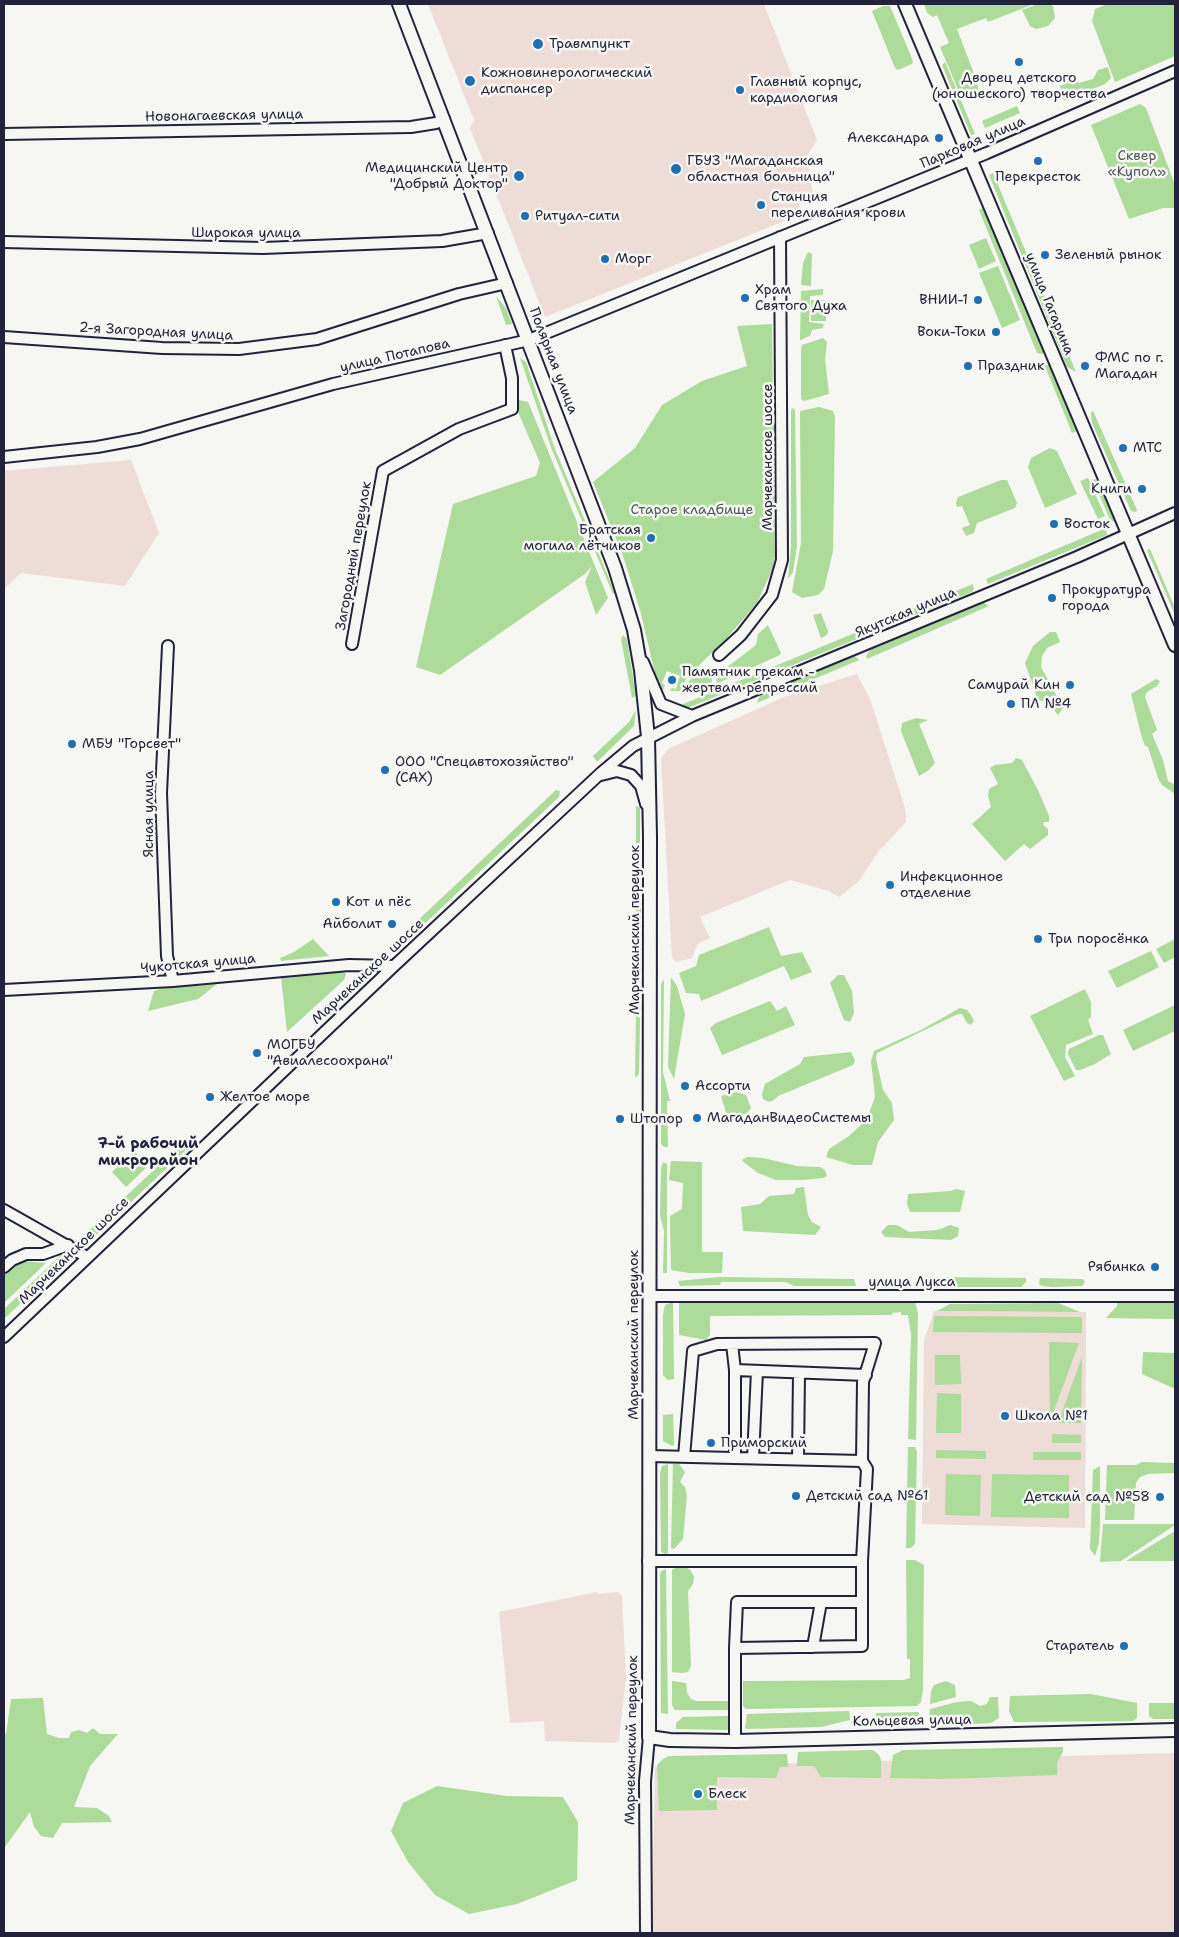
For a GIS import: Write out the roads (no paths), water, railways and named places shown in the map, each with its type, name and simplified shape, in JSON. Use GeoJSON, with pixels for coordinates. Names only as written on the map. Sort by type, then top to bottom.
{"type":"FeatureCollection","features":[{"type":"Feature","properties":{"kind":"main road","name":"Полярная улица"},"geometry":{"type":"LineString","coordinates":[[399,4],[508,283],[623,592],[638,650],[648,737]]}},
{"type":"Feature","properties":{"kind":"main road","name":"улица Гагарина"},"geometry":{"type":"LineString","coordinates":[[905,4],[1175,645]]}},
{"type":"Feature","properties":{"kind":"main road","name":"Марчеканский переулок"},"geometry":{"type":"LineString","coordinates":[[648,737],[650,819],[649,1737]]}},
{"type":"Feature","properties":{"kind":"main road","name":"Кольцевая улица"},"geometry":{"type":"LineString","coordinates":[[649,1737],[670,1740],[735,1741],[1175,1730]]}},
{"type":"Feature","properties":{"kind":"street","name":"Парковая улица"},"geometry":{"type":"LineString","coordinates":[[780,237],[971,160],[1175,71]]}},
{"type":"Feature","properties":{"kind":"street","name":"Новонагаевская улица"},"geometry":{"type":"LineString","coordinates":[[4,134],[411,127],[429,125],[444,119]]}},
{"type":"Feature","properties":{"kind":"street","name":"Широкая улица"},"geometry":{"type":"LineString","coordinates":[[4,242],[263,248],[442,241],[488,233]]}},
{"type":"Feature","properties":{"kind":"street","name":"улица Потапова"},"geometry":{"type":"LineString","coordinates":[[4,457],[97,447],[140,439],[342,382],[529,340],[780,237]]}},
{"type":"Feature","properties":{"kind":"street","name":"Марчеканское шоссе"},"geometry":{"type":"LineString","coordinates":[[719,655],[741,635],[772,596],[782,560],[780,237]]}},
{"type":"Feature","properties":{"kind":"street","name":"2-я Загородная улица"},"geometry":{"type":"LineString","coordinates":[[4,337],[162,348],[239,349],[317,339],[459,294],[508,283]]}},
{"type":"Feature","properties":{"kind":"street","name":"Загородный переулок"},"geometry":{"type":"LineString","coordinates":[[352,644],[383,471],[459,429],[512,409],[512,378],[505,345]]}},
{"type":"Feature","properties":{"kind":"street","name":"Якутская улица"},"geometry":{"type":"LineString","coordinates":[[648,737],[692,716],[1175,513]]}},
{"type":"Feature","properties":{"kind":"street","name":"Ясная улица"},"geometry":{"type":"LineString","coordinates":[[168,646],[161,793],[167,956],[173,981]]}},
{"type":"Feature","properties":{"kind":"street"},"geometry":{"type":"LineString","coordinates":[[638,650],[661,704],[692,716]]}},
{"type":"Feature","properties":{"kind":"street","name":"Марчеканское шоссе"},"geometry":{"type":"LineString","coordinates":[[4,1336],[394,966],[622,754],[648,737]]}},
{"type":"Feature","properties":{"kind":"street"},"geometry":{"type":"LineString","coordinates":[[600,775],[617,771],[634,777],[641,786],[650,819]]}},
{"type":"Feature","properties":{"kind":"street","name":"Чукотская улица"},"geometry":{"type":"LineString","coordinates":[[4,990],[173,981],[349,965],[394,966]]}},
{"type":"Feature","properties":{"kind":"street"},"geometry":{"type":"LineString","coordinates":[[4,1210],[87,1257]]}},
{"type":"Feature","properties":{"kind":"street"},"geometry":{"type":"LineString","coordinates":[[4,1267],[12,1260],[26,1254],[43,1254],[68,1245]]}},
{"type":"Feature","properties":{"kind":"street","name":"улица Лукса"},"geometry":{"type":"LineString","coordinates":[[650,1296],[1175,1296]]}},
{"type":"Feature","properties":{"kind":"street"},"geometry":{"type":"LineString","coordinates":[[684,1457],[693,1351],[717,1344],[875,1343],[863,1382],[862,1461],[867,1469],[862,1561],[862,1646],[735,1648]]}},
{"type":"Feature","properties":{"kind":"street"},"geometry":{"type":"LineString","coordinates":[[732,1344],[735,1370],[735,1458]]}},
{"type":"Feature","properties":{"kind":"street"},"geometry":{"type":"LineString","coordinates":[[735,1370],[866,1375]]}},
{"type":"Feature","properties":{"kind":"street"},"geometry":{"type":"LineString","coordinates":[[753,1458],[757,1372]]}},
{"type":"Feature","properties":{"kind":"street"},"geometry":{"type":"LineString","coordinates":[[798,1459],[799,1373]]}},
{"type":"Feature","properties":{"kind":"street"},"geometry":{"type":"LineString","coordinates":[[649,1456],[862,1461]]}},
{"type":"Feature","properties":{"kind":"street"},"geometry":{"type":"LineString","coordinates":[[648,1561],[862,1561]]}},
{"type":"Feature","properties":{"kind":"street"},"geometry":{"type":"LineString","coordinates":[[735,1741],[737,1602],[862,1602]]}},
{"type":"Feature","properties":{"kind":"street"},"geometry":{"type":"LineString","coordinates":[[813,1647],[821,1602]]}},
{"type":"Feature","properties":{"kind":"street","name":"Марчеканский переулок"},"geometry":{"type":"LineString","coordinates":[[646,1933],[645,1781],[649,1737]]}},
{"type":"Feature","properties":{"kind":"place","name":"Травмпункт"},"geometry":{"type":"Point","coordinates":[538,44]}},
{"type":"Feature","properties":{"kind":"place","name":"Дворец детского (юношеского) творчества"},"geometry":{"type":"Point","coordinates":[1019,62]}},
{"type":"Feature","properties":{"kind":"place","name":"Кожновинерологический диспансер"},"geometry":{"type":"Point","coordinates":[470,81]}},
{"type":"Feature","properties":{"kind":"place","name":"Главный корпус, кардиология"},"geometry":{"type":"Point","coordinates":[740,90]}},
{"type":"Feature","properties":{"kind":"place","name":"Александра"},"geometry":{"type":"Point","coordinates":[939,138]}},
{"type":"Feature","properties":{"kind":"place","name":"Перекресток"},"geometry":{"type":"Point","coordinates":[1038,161]}},
{"type":"Feature","properties":{"kind":"place","name":"ГБУЗ \"Магаданская областная больница\""},"geometry":{"type":"Point","coordinates":[676,169]}},
{"type":"Feature","properties":{"kind":"place","name":"Медицинский Центр \"Добрый Доктор\""},"geometry":{"type":"Point","coordinates":[519,176]}},
{"type":"Feature","properties":{"kind":"place","name":"Станция переливания крови"},"geometry":{"type":"Point","coordinates":[761,205]}},
{"type":"Feature","properties":{"kind":"place","name":"Ритуал-сити"},"geometry":{"type":"Point","coordinates":[525,216]}},
{"type":"Feature","properties":{"kind":"place","name":"Зеленый рынок"},"geometry":{"type":"Point","coordinates":[1045,255]}},
{"type":"Feature","properties":{"kind":"place","name":"Морг"},"geometry":{"type":"Point","coordinates":[605,259]}},
{"type":"Feature","properties":{"kind":"place","name":"Храм Святого Духа"},"geometry":{"type":"Point","coordinates":[745,298]}},
{"type":"Feature","properties":{"kind":"place","name":"ВНИИ-1"},"geometry":{"type":"Point","coordinates":[978,300]}},
{"type":"Feature","properties":{"kind":"place","name":"Воки-Токи"},"geometry":{"type":"Point","coordinates":[996,332]}},
{"type":"Feature","properties":{"kind":"place","name":"Праздник"},"geometry":{"type":"Point","coordinates":[968,366]}},
{"type":"Feature","properties":{"kind":"place","name":"ФМС по г. Магадан"},"geometry":{"type":"Point","coordinates":[1085,366]}},
{"type":"Feature","properties":{"kind":"place","name":"МТС"},"geometry":{"type":"Point","coordinates":[1123,448]}},
{"type":"Feature","properties":{"kind":"place","name":"Книги"},"geometry":{"type":"Point","coordinates":[1142,489]}},
{"type":"Feature","properties":{"kind":"place","name":"Восток"},"geometry":{"type":"Point","coordinates":[1054,524]}},
{"type":"Feature","properties":{"kind":"place","name":"Братская могила лётчиков"},"geometry":{"type":"Point","coordinates":[651,538]}},
{"type":"Feature","properties":{"kind":"place","name":"Прокуратура города"},"geometry":{"type":"Point","coordinates":[1052,598]}},
{"type":"Feature","properties":{"kind":"place","name":"Памятник грекам - жертвам репрессий"},"geometry":{"type":"Point","coordinates":[672,680]}},
{"type":"Feature","properties":{"kind":"place","name":"Самурай Кин"},"geometry":{"type":"Point","coordinates":[1070,685]}},
{"type":"Feature","properties":{"kind":"place","name":"ПЛ №4"},"geometry":{"type":"Point","coordinates":[1011,704]}},
{"type":"Feature","properties":{"kind":"place","name":"МБУ \"Горсвет\""},"geometry":{"type":"Point","coordinates":[72,744]}},
{"type":"Feature","properties":{"kind":"place","name":"ООО \"Спецавтохозяйство\" (САХ)"},"geometry":{"type":"Point","coordinates":[385,770]}},
{"type":"Feature","properties":{"kind":"place","name":"Инфекционное отделение"},"geometry":{"type":"Point","coordinates":[890,885]}},
{"type":"Feature","properties":{"kind":"place","name":"Кот и пёс"},"geometry":{"type":"Point","coordinates":[336,902]}},
{"type":"Feature","properties":{"kind":"place","name":"Айболит"},"geometry":{"type":"Point","coordinates":[392,924]}},
{"type":"Feature","properties":{"kind":"place","name":"Три поросёнка"},"geometry":{"type":"Point","coordinates":[1038,939]}},
{"type":"Feature","properties":{"kind":"place","name":"МОГБУ \"Авиалесоохрана\""},"geometry":{"type":"Point","coordinates":[257,1053]}},
{"type":"Feature","properties":{"kind":"place","name":"Ассорти"},"geometry":{"type":"Point","coordinates":[685,1086]}},
{"type":"Feature","properties":{"kind":"place","name":"Желтое море"},"geometry":{"type":"Point","coordinates":[210,1097]}},
{"type":"Feature","properties":{"kind":"place","name":"МагаданВидеоСистемы"},"geometry":{"type":"Point","coordinates":[697,1118]}},
{"type":"Feature","properties":{"kind":"place","name":"Штопор"},"geometry":{"type":"Point","coordinates":[620,1119]}},
{"type":"Feature","properties":{"kind":"place","name":"Рябинка"},"geometry":{"type":"Point","coordinates":[1155,1267]}},
{"type":"Feature","properties":{"kind":"place","name":"Школа №1"},"geometry":{"type":"Point","coordinates":[1005,1416]}},
{"type":"Feature","properties":{"kind":"place","name":"Приморский"},"geometry":{"type":"Point","coordinates":[711,1443]}},
{"type":"Feature","properties":{"kind":"place","name":"Детский сад №61"},"geometry":{"type":"Point","coordinates":[796,1496]}},
{"type":"Feature","properties":{"kind":"place","name":"Детский сад №58"},"geometry":{"type":"Point","coordinates":[1160,1497]}},
{"type":"Feature","properties":{"kind":"place","name":"Старатель"},"geometry":{"type":"Point","coordinates":[1124,1646]}},
{"type":"Feature","properties":{"kind":"place","name":"Блеск"},"geometry":{"type":"Point","coordinates":[698,1794]}},
{"type":"Feature","properties":{"kind":"district","name":"7-й рабочий микрорайон"},"geometry":{"type":"Point","coordinates":[148,1152]}},
{"type":"Feature","properties":{"kind":"park label","name":"Сквер «Купол»"},"geometry":{"type":"Point","coordinates":[1137,164]}},
{"type":"Feature","properties":{"kind":"park label","name":"Старое кладбище"},"geometry":{"type":"Point","coordinates":[692,510]}}]}
